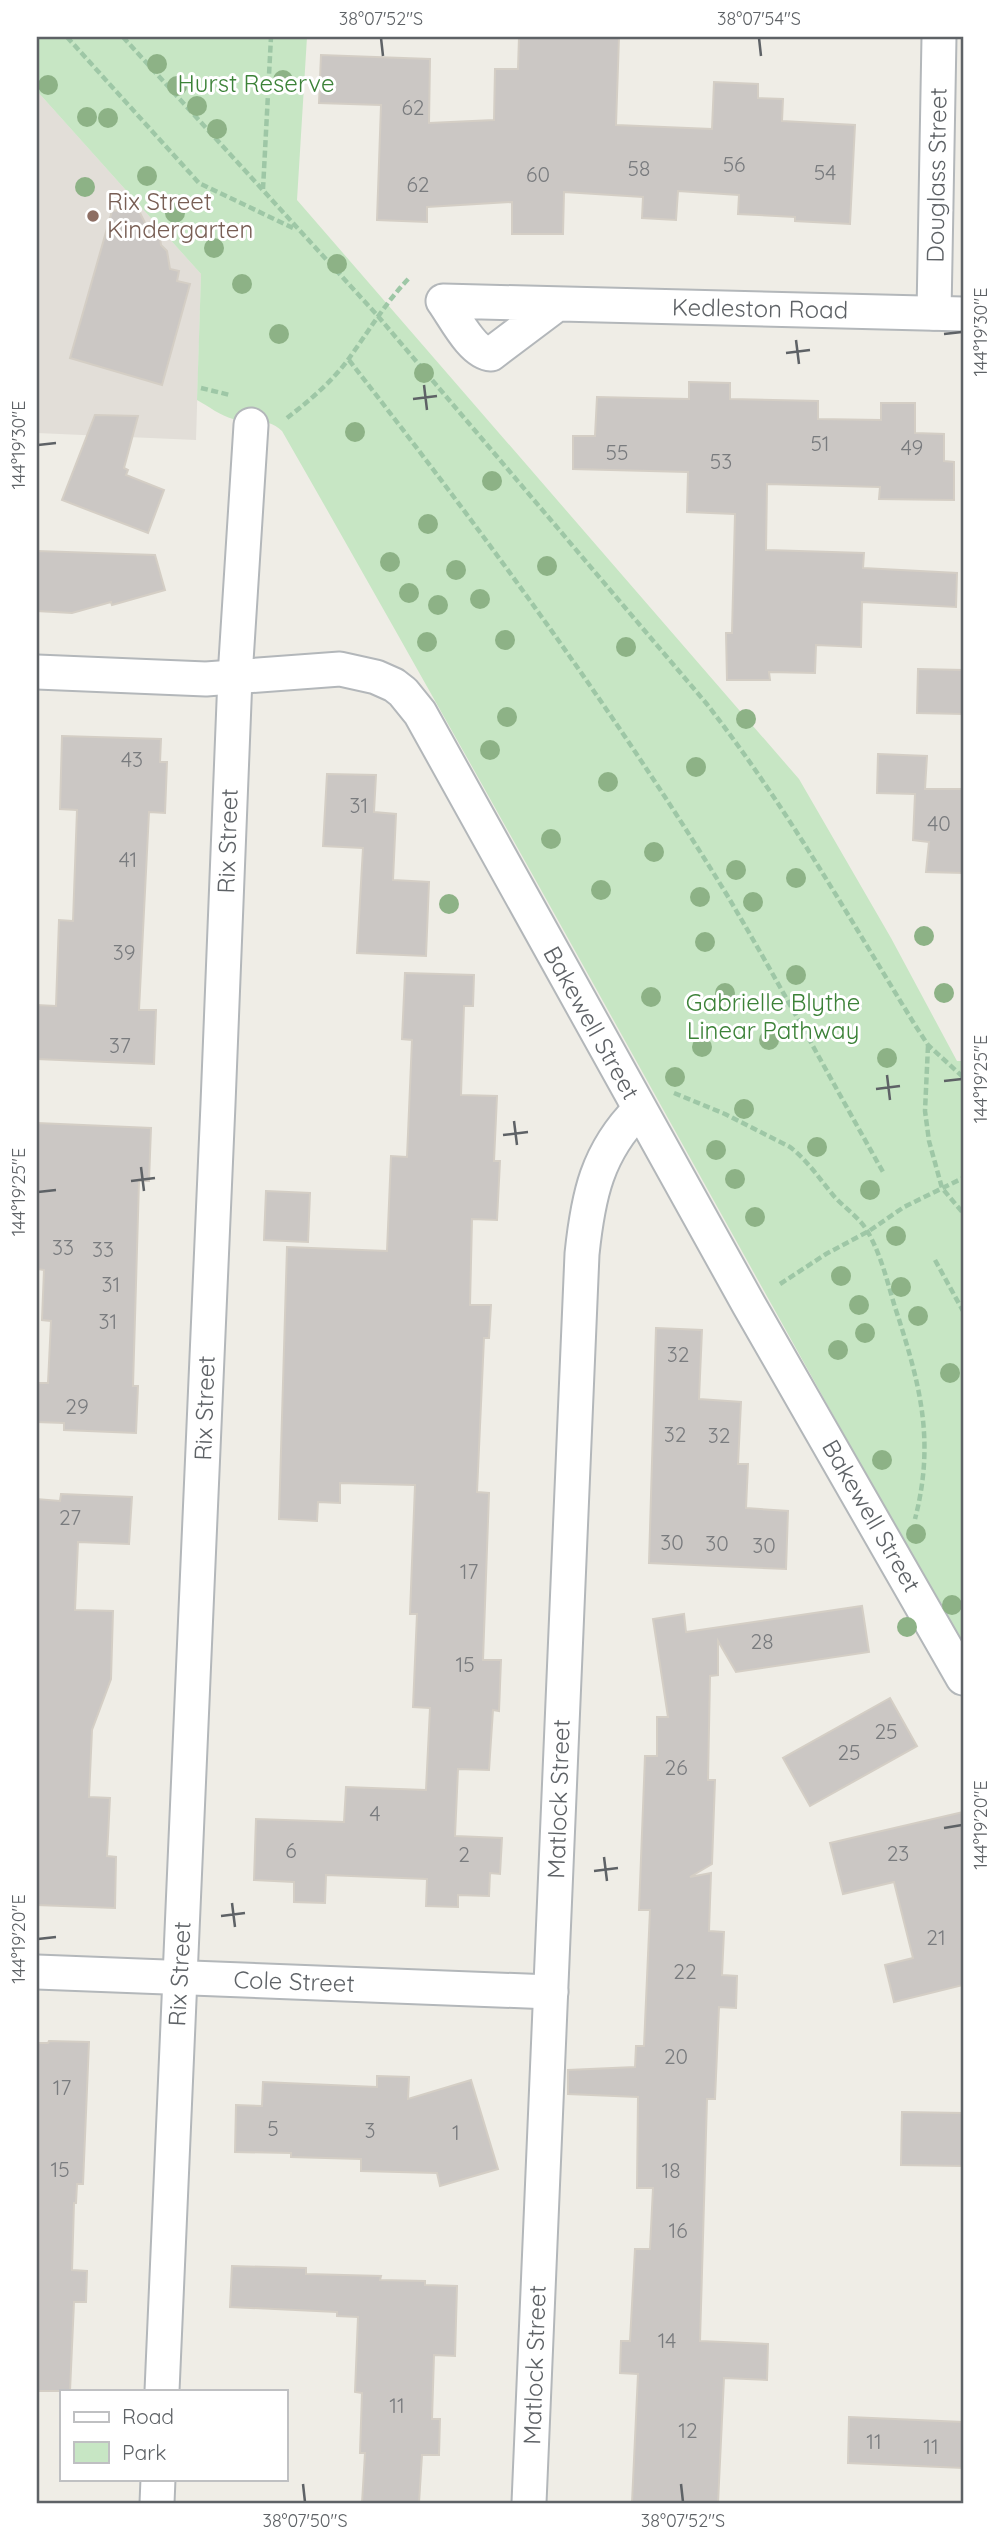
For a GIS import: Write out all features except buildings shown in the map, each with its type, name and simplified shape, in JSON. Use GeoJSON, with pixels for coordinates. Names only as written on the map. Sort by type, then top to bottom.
{"type":"FeatureCollection","features":[{"type":"Feature","properties":{"kind":"street","name":"Douglass Street"},"geometry":{"type":"LineString","coordinates":[[939,37],[949,313]]}},
{"type":"Feature","properties":{"kind":"street","name":"Kedleston Road"},"geometry":{"type":"LineString","coordinates":[[556,304],[949,313]]}},
{"type":"Feature","properties":{"kind":"street","name":"Rix Street"},"geometry":{"type":"LineString","coordinates":[[162,2390],[235,677],[251,425]]}},
{"type":"Feature","properties":{"kind":"street","name":"Bakewell Street"},"geometry":{"type":"LineString","coordinates":[[37,672],[196,679],[309,669],[340,669],[376,677],[403,692],[420,713],[639,1110],[963,1678]]}},
{"type":"Feature","properties":{"kind":"street","name":"Matlock Street"},"geometry":{"type":"LineString","coordinates":[[529,2503],[582,1254],[588,1208],[601,1163],[618,1132],[639,1110]]}},
{"type":"Feature","properties":{"kind":"street","name":"Cole Street"},"geometry":{"type":"LineString","coordinates":[[37,1972],[551,1992]]}},
{"type":"Feature","properties":{"kind":"street"},"geometry":{"type":"LineString","coordinates":[[157,2503],[158,2480]]}},
{"type":"Feature","properties":{"kind":"path"},"geometry":{"type":"LineString","coordinates":[[67,37],[199,183],[300,231]]}},
{"type":"Feature","properties":{"kind":"path"},"geometry":{"type":"LineString","coordinates":[[123,37],[377,315],[706,703],[783,809],[928,1045],[963,1077]]}},
{"type":"Feature","properties":{"kind":"path"},"geometry":{"type":"LineString","coordinates":[[263,190],[271,37]]}},
{"type":"Feature","properties":{"kind":"path"},"geometry":{"type":"LineString","coordinates":[[306,404],[349,359],[377,315],[410,277]]}},
{"type":"Feature","properties":{"kind":"path"},"geometry":{"type":"LineString","coordinates":[[349,359],[518,584],[627,742],[727,895],[883,1172]]}},
{"type":"Feature","properties":{"kind":"path"},"geometry":{"type":"LineString","coordinates":[[928,1045],[926,1125],[942,1188],[963,1213]]}},
{"type":"Feature","properties":{"kind":"path"},"geometry":{"type":"LineString","coordinates":[[617,1070],[711,1107],[790,1147],[869,1231],[907,1342],[920,1391],[926,1441],[922,1493],[908,1545],[899,1566]]}},
{"type":"Feature","properties":{"kind":"path"},"geometry":{"type":"LineString","coordinates":[[749,1305],[904,1207],[963,1178]]}},
{"type":"Feature","properties":{"kind":"path"},"geometry":{"type":"LineString","coordinates":[[935,1260],[963,1311]]}},
{"type":"Feature","properties":{"kind":"shaded area","name":"Rix Street Kindergarten"},"geometry":{"type":"Polygon","coordinates":[[[37,91],[201,274],[196,440],[37,433],[37,91]]]}},
{"type":"Feature","properties":{"kind":"green space","name":"Gabrielle Blythe Linear Pathway"},"geometry":{"type":"Polygon","coordinates":[[[37,37],[307,37],[297,200],[799,779],[891,938],[957,1061],[963,1061],[963,1647],[282,431],[265,422],[228,418],[197,400],[201,274],[37,91],[37,37]]]}},
{"type":"Feature","properties":{"kind":"place","name":"Rix Street Kindergarten"},"geometry":{"type":"Point","coordinates":[93,216]}},
{"type":"Feature","properties":{"kind":"park label","name":"Hurst Reserve"},"geometry":{"type":"Point","coordinates":[256,84]}}]}
